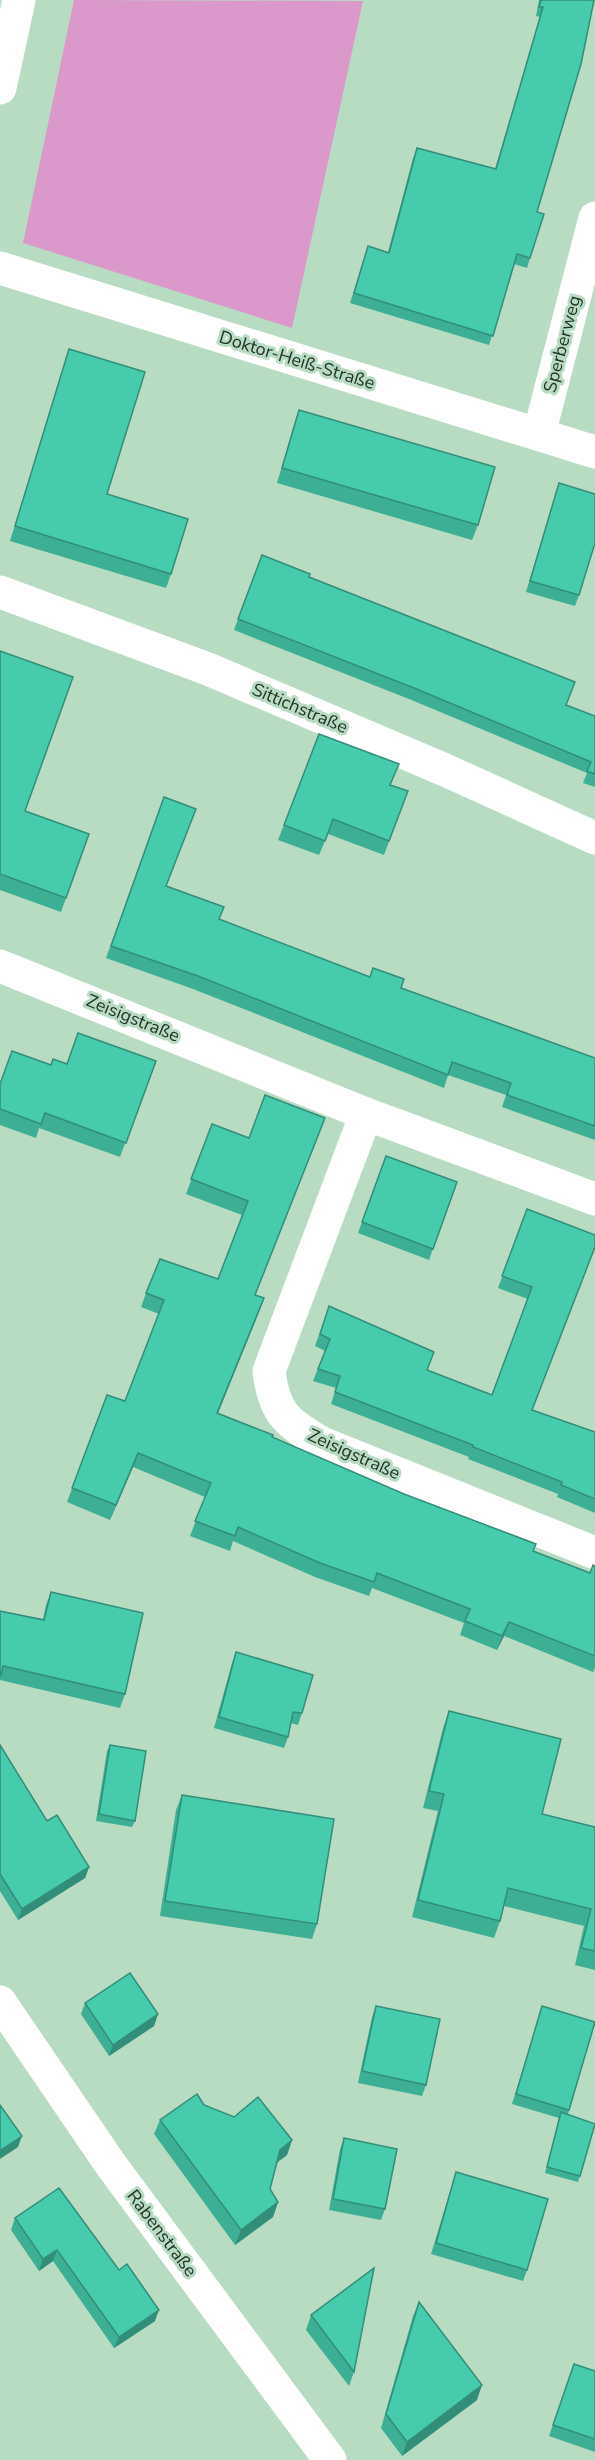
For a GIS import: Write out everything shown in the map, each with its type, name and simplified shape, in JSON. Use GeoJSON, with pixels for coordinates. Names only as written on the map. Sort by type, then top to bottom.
{"type":"FeatureCollection","features":[{"type":"Feature","properties":{"kind":"street"},"geometry":{"type":"LineString","coordinates":[[0,88],[19,0]]}},
{"type":"Feature","properties":{"kind":"street","name":"Sperberweg"},"geometry":{"type":"LineString","coordinates":[[538,434],[595,218]]}},
{"type":"Feature","properties":{"kind":"street","name":"Doktor-Heiß-Straße"},"geometry":{"type":"LineString","coordinates":[[0,268],[595,452]]}},
{"type":"Feature","properties":{"kind":"street","name":"Sittichstraße"},"geometry":{"type":"LineString","coordinates":[[0,592],[208,669],[445,770],[595,838]]}},
{"type":"Feature","properties":{"kind":"street","name":"Zeisigstraße"},"geometry":{"type":"LineString","coordinates":[[0,966],[366,1114],[595,1199]]}},
{"type":"Feature","properties":{"kind":"street","name":"Zeisigstraße"},"geometry":{"type":"LineString","coordinates":[[366,1114],[269,1371],[272,1397],[292,1426],[322,1443],[595,1553]]}},
{"type":"Feature","properties":{"kind":"street","name":"Rabenstraße"},"geometry":{"type":"LineString","coordinates":[[0,2002],[111,2165],[330,2460]]}},
{"type":"Feature","properties":{"kind":"shaded area"},"geometry":{"type":"Polygon","coordinates":[[[74,0],[363,1],[292,328],[23,243],[74,0]]]}},
{"type":"Feature","properties":{"kind":"building"},"geometry":{"type":"Polygon","coordinates":[[[541,0],[594,0],[581,64],[537,212],[544,214],[530,258],[517,254],[493,336],[354,293],[368,246],[389,253],[417,148],[496,169],[543,7],[539,7],[541,0]]]}},
{"type":"Feature","properties":{"kind":"building"},"geometry":{"type":"Polygon","coordinates":[[[69,349],[145,372],[107,494],[188,519],[171,574],[15,526],[69,349]]]}},
{"type":"Feature","properties":{"kind":"building"},"geometry":{"type":"Polygon","coordinates":[[[299,410],[495,467],[478,525],[282,468],[299,410]]]}},
{"type":"Feature","properties":{"kind":"building"},"geometry":{"type":"Polygon","coordinates":[[[559,483],[595,494],[595,543],[579,595],[530,581],[559,483]]]}},
{"type":"Feature","properties":{"kind":"building"},"geometry":{"type":"Polygon","coordinates":[[[262,555],[310,574],[309,577],[575,682],[566,705],[595,716],[595,774],[587,771],[591,762],[414,688],[238,619],[262,555]]]}},
{"type":"Feature","properties":{"kind":"building"},"geometry":{"type":"Polygon","coordinates":[[[0,651],[73,677],[25,811],[89,834],[66,898],[0,874],[0,651]]]}},
{"type":"Feature","properties":{"kind":"building"},"geometry":{"type":"Polygon","coordinates":[[[319,734],[399,764],[390,785],[408,791],[389,841],[333,819],[325,841],[284,825],[319,734]]]}},
{"type":"Feature","properties":{"kind":"building"},"geometry":{"type":"Polygon","coordinates":[[[164,797],[196,809],[166,886],[224,907],[219,919],[370,977],[373,968],[404,979],[401,988],[595,1058],[595,1126],[507,1095],[511,1083],[452,1062],[448,1075],[198,976],[111,946],[164,797]]]}},
{"type":"Feature","properties":{"kind":"building"},"geometry":{"type":"Polygon","coordinates":[[[78,1033],[156,1061],[126,1143],[45,1113],[41,1124],[0,1109],[0,1084],[12,1051],[51,1065],[53,1059],[67,1064],[78,1033]]]}},
{"type":"Feature","properties":{"kind":"building"},"geometry":{"type":"Polygon","coordinates":[[[265,1095],[325,1118],[255,1295],[264,1298],[217,1413],[273,1435],[272,1437],[404,1494],[536,1544],[533,1551],[590,1573],[593,1565],[595,1566],[595,1656],[509,1622],[502,1636],[465,1621],[470,1609],[377,1573],[374,1582],[320,1563],[238,1527],[235,1536],[195,1521],[211,1483],[138,1453],[116,1505],[72,1488],[107,1395],[125,1401],[164,1300],[146,1293],[160,1259],[218,1279],[248,1201],[191,1179],[212,1124],[249,1138],[265,1095]]]}},
{"type":"Feature","properties":{"kind":"building"},"geometry":{"type":"Polygon","coordinates":[[[386,1156],[457,1182],[433,1249],[362,1222],[386,1156]]]}},
{"type":"Feature","properties":{"kind":"building"},"geometry":{"type":"Polygon","coordinates":[[[527,1209],[595,1235],[595,1247],[532,1410],[595,1432],[595,1499],[561,1485],[562,1482],[473,1447],[473,1445],[335,1392],[340,1376],[318,1369],[330,1339],[320,1334],[329,1306],[434,1352],[427,1370],[492,1395],[532,1287],[502,1276],[527,1209]]]}},
{"type":"Feature","properties":{"kind":"building"},"geometry":{"type":"Polygon","coordinates":[[[51,1592],[143,1613],[125,1694],[3,1666],[0,1675],[0,1611],[44,1620],[51,1592]]]}},
{"type":"Feature","properties":{"kind":"building"},"geometry":{"type":"Polygon","coordinates":[[[236,1652],[313,1675],[302,1713],[293,1712],[288,1737],[219,1717],[236,1652]]]}},
{"type":"Feature","properties":{"kind":"building"},"geometry":{"type":"Polygon","coordinates":[[[449,1711],[561,1739],[542,1814],[595,1827],[595,1951],[581,1948],[591,1909],[508,1888],[500,1921],[418,1900],[444,1794],[429,1791],[449,1711]]]}},
{"type":"Feature","properties":{"kind":"building"},"geometry":{"type":"Polygon","coordinates":[[[0,1745],[47,1821],[57,1815],[89,1867],[22,1909],[0,1874],[0,1745]]]}},
{"type":"Feature","properties":{"kind":"building"},"geometry":{"type":"Polygon","coordinates":[[[110,1745],[146,1751],[135,1821],[99,1814],[110,1745]]]}},
{"type":"Feature","properties":{"kind":"building"},"geometry":{"type":"Polygon","coordinates":[[[182,1795],[334,1819],[317,1924],[165,1901],[182,1795]]]}},
{"type":"Feature","properties":{"kind":"building"},"geometry":{"type":"Polygon","coordinates":[[[130,1973],[158,2014],[113,2045],[85,2003],[130,1973]]]}},
{"type":"Feature","properties":{"kind":"building"},"geometry":{"type":"Polygon","coordinates":[[[376,2006],[440,2019],[426,2085],[362,2071],[376,2006]]]}},
{"type":"Feature","properties":{"kind":"building"},"geometry":{"type":"Polygon","coordinates":[[[542,2006],[595,2022],[569,2110],[516,2094],[542,2006]]]}},
{"type":"Feature","properties":{"kind":"building"},"geometry":{"type":"Polygon","coordinates":[[[197,2094],[204,2105],[234,2117],[258,2097],[292,2140],[280,2150],[270,2189],[278,2202],[241,2230],[160,2120],[197,2094]]]}},
{"type":"Feature","properties":{"kind":"building"},"geometry":{"type":"Polygon","coordinates":[[[0,2105],[22,2136],[0,2151],[0,2105]]]}},
{"type":"Feature","properties":{"kind":"building"},"geometry":{"type":"Polygon","coordinates":[[[561,2112],[595,2124],[580,2176],[547,2167],[561,2112]]]}},
{"type":"Feature","properties":{"kind":"building"},"geometry":{"type":"Polygon","coordinates":[[[344,2138],[397,2149],[385,2209],[333,2199],[344,2138]]]}},
{"type":"Feature","properties":{"kind":"building"},"geometry":{"type":"Polygon","coordinates":[[[456,2172],[548,2199],[527,2270],[436,2243],[456,2172]]]}},
{"type":"Feature","properties":{"kind":"building"},"geometry":{"type":"Polygon","coordinates":[[[59,2188],[119,2270],[127,2264],[159,2310],[119,2337],[57,2250],[43,2259],[15,2218],[59,2188]]]}},
{"type":"Feature","properties":{"kind":"building"},"geometry":{"type":"Polygon","coordinates":[[[374,2268],[354,2372],[311,2315],[374,2268]]]}},
{"type":"Feature","properties":{"kind":"building"},"geometry":{"type":"Polygon","coordinates":[[[419,2302],[482,2385],[407,2442],[386,2414],[419,2302]]]}},
{"type":"Feature","properties":{"kind":"building"},"geometry":{"type":"Polygon","coordinates":[[[574,2364],[595,2371],[595,2439],[553,2425],[574,2364]]]}}]}
